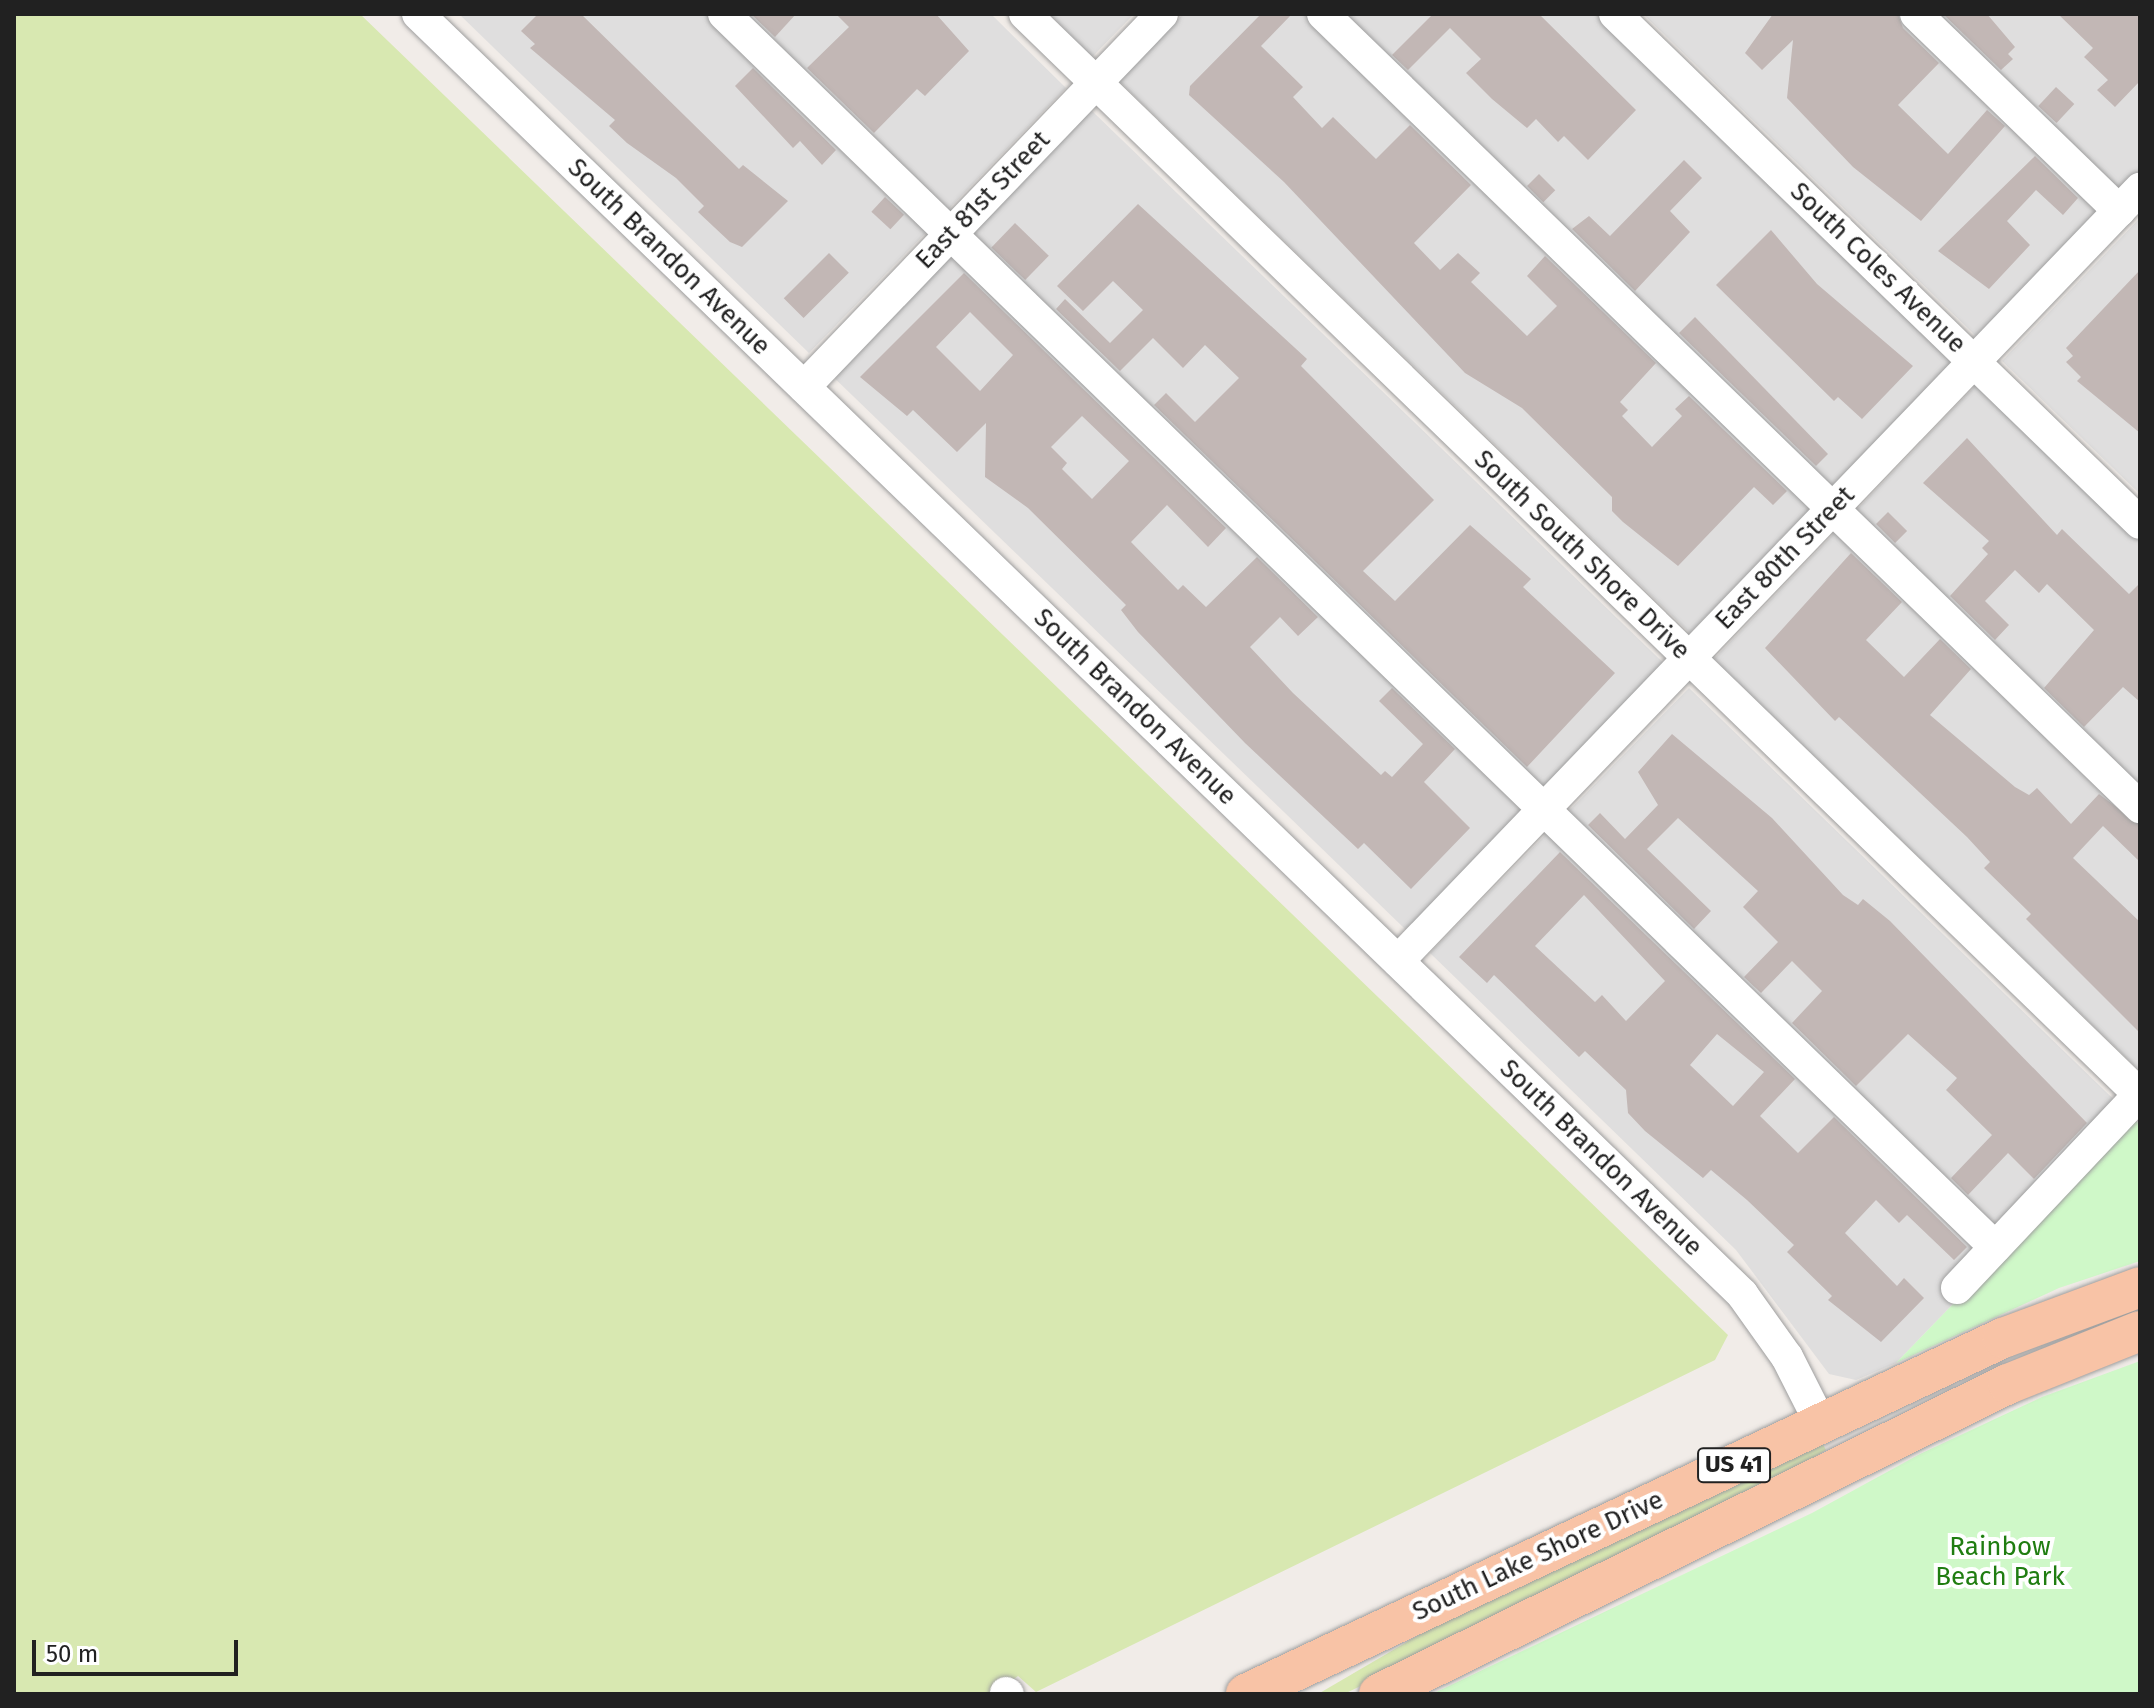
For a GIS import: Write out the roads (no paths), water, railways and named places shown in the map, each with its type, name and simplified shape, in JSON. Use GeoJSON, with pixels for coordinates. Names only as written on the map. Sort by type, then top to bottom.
{"type":"FeatureCollection","features":[{"type":"Feature","properties":{"kind":"main road","name":"South Lake Shore Drive"},"geometry":{"type":"LineString","coordinates":[[1246,1694],[2003,1338],[2140,1287]]}},
{"type":"Feature","properties":{"kind":"main road","name":"South Lake Shore Drive"},"geometry":{"type":"LineString","coordinates":[[1379,1694],[2008,1384],[2140,1331]]}},
{"type":"Feature","properties":{"kind":"street","name":"South Brandon Avenue"},"geometry":{"type":"LineString","coordinates":[[418,14],[1742,1294],[1787,1357],[1821,1424]]}},
{"type":"Feature","properties":{"kind":"street"},"geometry":{"type":"LineString","coordinates":[[724,14],[1995,1247]]}},
{"type":"Feature","properties":{"kind":"street","name":"South South Shore Drive"},"geometry":{"type":"LineString","coordinates":[[1025,14],[2140,1095]]}},
{"type":"Feature","properties":{"kind":"street","name":"East 81st Street"},"geometry":{"type":"LineString","coordinates":[[804,387],[1162,14]]}},
{"type":"Feature","properties":{"kind":"street"},"geometry":{"type":"LineString","coordinates":[[1323,14],[2140,807]]}},
{"type":"Feature","properties":{"kind":"street","name":"South Coles Avenue"},"geometry":{"type":"LineString","coordinates":[[1615,14],[1974,362],[2136,510]]}},
{"type":"Feature","properties":{"kind":"street"},"geometry":{"type":"LineString","coordinates":[[1916,14],[2130,200]]}},
{"type":"Feature","properties":{"kind":"street","name":"East 80th Street"},"geometry":{"type":"LineString","coordinates":[[1398,961],[2130,200]]}},
{"type":"Feature","properties":{"kind":"street"},"geometry":{"type":"LineString","coordinates":[[1957,1288],[2140,1095]]}},
{"type":"Feature","properties":{"kind":"park label","name":"Rainbow Beach Park"},"geometry":{"type":"Point","coordinates":[2000,1562]}}]}
